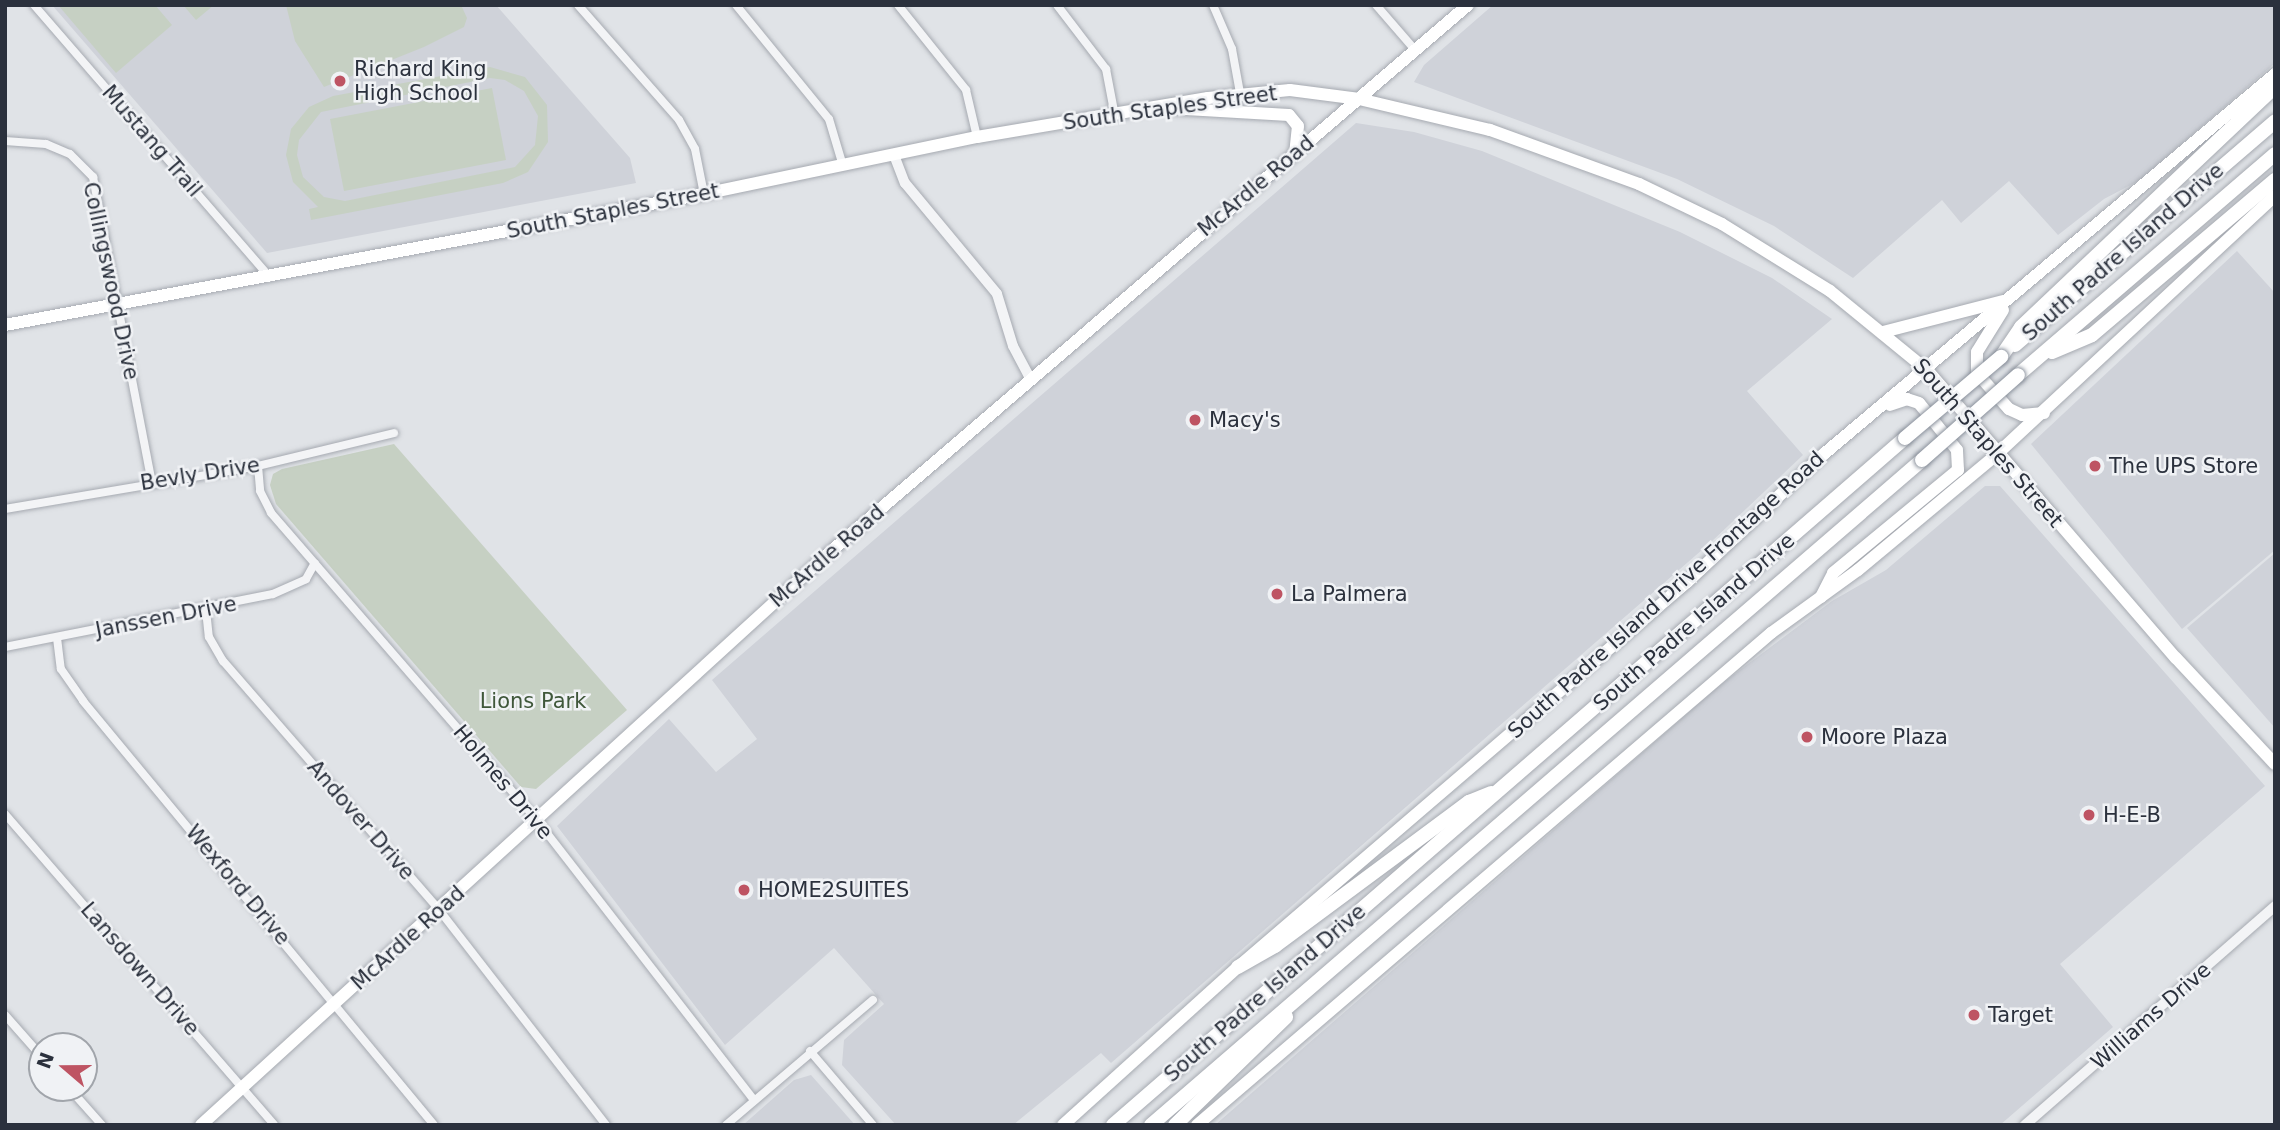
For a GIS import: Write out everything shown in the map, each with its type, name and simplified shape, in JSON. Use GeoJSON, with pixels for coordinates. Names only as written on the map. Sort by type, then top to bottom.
{"type":"FeatureCollection","features":[{"type":"Feature","properties":{"kind":"highway"},"geometry":{"type":"LineString","coordinates":[[2001,357],[2021,327],[2275,87]]}},
{"type":"Feature","properties":{"kind":"highway","name":"South Padre Island Drive"},"geometry":{"type":"LineString","coordinates":[[1113,1125],[2275,121]]}},
{"type":"Feature","properties":{"kind":"highway","name":"South Padre Island Drive"},"geometry":{"type":"LineString","coordinates":[[1152,1125],[2275,154]]}},
{"type":"Feature","properties":{"kind":"highway"},"geometry":{"type":"LineString","coordinates":[[2038,358],[2092,335],[2275,180]]}},
{"type":"Feature","properties":{"kind":"highway"},"geometry":{"type":"LineString","coordinates":[[1238,967],[1275,946],[1469,802],[1502,788]]}},
{"type":"Feature","properties":{"kind":"highway"},"geometry":{"type":"LineString","coordinates":[[1175,1125],[1274,1032],[1312,986]]}},
{"type":"Feature","properties":{"kind":"main road","name":"McArdle Road"},"geometry":{"type":"LineString","coordinates":[[201,1125],[440,911],[536,819],[791,586],[1030,378],[1468,5]]}},
{"type":"Feature","properties":{"kind":"main road","name":"South Padre Island Drive Frontage Road"},"geometry":{"type":"LineString","coordinates":[[1063,1125],[1238,967],[1687,582],[1825,453],[1927,370],[2275,74]]}},
{"type":"Feature","properties":{"kind":"main road","name":"South Staples Street"},"geometry":{"type":"LineString","coordinates":[[5,325],[704,194],[977,137],[1241,93],[1315,91],[1359,99],[1490,130],[1639,184],[1768,251],[1883,332],[1927,370],[1997,454],[2275,764]]}},
{"type":"Feature","properties":{"kind":"main road"},"geometry":{"type":"LineString","coordinates":[[1162,107],[1289,115],[1299,133],[1295,155]]}},
{"type":"Feature","properties":{"kind":"main road"},"geometry":{"type":"LineString","coordinates":[[1197,1125],[1761,642],[1821,597],[1997,454],[2275,195]]}},
{"type":"Feature","properties":{"kind":"main road"},"geometry":{"type":"LineString","coordinates":[[1883,332],[2011,298]]}},
{"type":"Feature","properties":{"kind":"main road"},"geometry":{"type":"LineString","coordinates":[[2011,298],[1977,352],[1977,373],[2009,409],[2022,415],[2044,413]]}},
{"type":"Feature","properties":{"kind":"main road"},"geometry":{"type":"LineString","coordinates":[[1821,597],[1833,573],[1952,476],[1959,462],[1957,450],[1919,403],[1907,399],[1894,401],[1835,451],[1825,453]]}},
{"type":"Feature","properties":{"kind":"street","name":"Mustang Trail"},"geometry":{"type":"LineString","coordinates":[[34,5],[270,277]]}},
{"type":"Feature","properties":{"kind":"street"},"geometry":{"type":"LineString","coordinates":[[578,5],[679,120],[695,149],[704,194]]}},
{"type":"Feature","properties":{"kind":"street"},"geometry":{"type":"LineString","coordinates":[[736,5],[829,119],[843,166]]}},
{"type":"Feature","properties":{"kind":"street"},"geometry":{"type":"LineString","coordinates":[[898,5],[966,90],[977,137]]}},
{"type":"Feature","properties":{"kind":"street"},"geometry":{"type":"LineString","coordinates":[[1057,5],[1105,69],[1115,116]]}},
{"type":"Feature","properties":{"kind":"street"},"geometry":{"type":"LineString","coordinates":[[1213,5],[1232,49],[1241,93]]}},
{"type":"Feature","properties":{"kind":"street"},"geometry":{"type":"LineString","coordinates":[[1376,5],[1416,51]]}},
{"type":"Feature","properties":{"kind":"street","name":"Collingswood Drive"},"geometry":{"type":"LineString","coordinates":[[5,141],[46,144],[70,154],[93,177],[152,482]]}},
{"type":"Feature","properties":{"kind":"street"},"geometry":{"type":"LineString","coordinates":[[894,155],[905,183],[997,294],[1013,346],[1030,378]]}},
{"type":"Feature","properties":{"kind":"street","name":"Bevly Drive"},"geometry":{"type":"LineString","coordinates":[[5,509],[152,482],[258,467],[394,433]]}},
{"type":"Feature","properties":{"kind":"street","name":"Holmes Drive"},"geometry":{"type":"LineString","coordinates":[[258,467],[260,491],[271,513],[536,819],[754,1100]]}},
{"type":"Feature","properties":{"kind":"street","name":"Janssen Drive"},"geometry":{"type":"LineString","coordinates":[[5,647],[206,610],[273,594],[306,579],[316,563]]}},
{"type":"Feature","properties":{"kind":"street","name":"Andover Drive"},"geometry":{"type":"LineString","coordinates":[[206,610],[209,637],[223,661],[440,911],[606,1125]]}},
{"type":"Feature","properties":{"kind":"street","name":"Wexford Drive"},"geometry":{"type":"LineString","coordinates":[[57,638],[61,669],[83,701],[337,1003],[434,1125]]}},
{"type":"Feature","properties":{"kind":"street","name":"Lansdown Drive"},"geometry":{"type":"LineString","coordinates":[[5,814],[274,1125]]}},
{"type":"Feature","properties":{"kind":"street","name":"Williams Drive"},"geometry":{"type":"LineString","coordinates":[[2025,1125],[2275,906]]}},
{"type":"Feature","properties":{"kind":"street"},"geometry":{"type":"LineString","coordinates":[[726,1125],[873,1000]]}},
{"type":"Feature","properties":{"kind":"street"},"geometry":{"type":"LineString","coordinates":[[5,1016],[28,1041]]}},
{"type":"Feature","properties":{"kind":"street"},"geometry":{"type":"LineString","coordinates":[[810,1051],[873,1125]]}},
{"type":"Feature","properties":{"kind":"street"},"geometry":{"type":"LineString","coordinates":[[81,1102],[102,1125]]}},
{"type":"Feature","properties":{"kind":"shaded area","name":"Richard King High School"},"geometry":{"type":"Polygon","coordinates":[[[52,5],[496,5],[630,158],[636,183],[267,253],[52,5]]]}},
{"type":"Feature","properties":{"kind":"shaded area"},"geometry":{"type":"Polygon","coordinates":[[[1493,5],[2275,5],[2275,63],[2140,180],[2104,199],[2058,235],[2009,181],[1961,223],[1942,200],[1853,278],[1774,226],[1677,179],[1414,82],[1424,65],[1493,5]]]}},
{"type":"Feature","properties":{"kind":"shaded area"},"geometry":{"type":"Polygon","coordinates":[[[1356,123],[1414,132],[1482,151],[1680,232],[1772,278],[1832,319],[1747,391],[1803,455],[1710,543],[1111,1063],[1101,1053],[1013,1125],[896,1125],[842,1065],[844,1040],[884,1004],[834,948],[725,1045],[557,826],[669,719],[716,772],[757,739],[712,680],[1356,123]]]}},
{"type":"Feature","properties":{"kind":"shaded area"},"geometry":{"type":"Polygon","coordinates":[[[2237,251],[2275,293],[2275,550],[2182,629],[2031,444],[2237,251]]]}},
{"type":"Feature","properties":{"kind":"shaded area","name":"Moore Plaza"},"geometry":{"type":"Polygon","coordinates":[[[1985,486],[2000,486],[2265,786],[2060,964],[2113,1027],[2000,1125],[1215,1125],[1720,685],[1832,601],[1886,570],[1985,486]]]}},
{"type":"Feature","properties":{"kind":"shaded area"},"geometry":{"type":"Polygon","coordinates":[[[2275,553],[2275,728],[2187,628],[2275,553]]]}},
{"type":"Feature","properties":{"kind":"shaded area"},"geometry":{"type":"Polygon","coordinates":[[[811,1075],[855,1125],[743,1125],[794,1080],[811,1075]]]}},
{"type":"Feature","properties":{"kind":"green space"},"geometry":{"type":"Polygon","coordinates":[[[58,5],[155,5],[172,25],[116,73],[58,5]]]}},
{"type":"Feature","properties":{"kind":"green space"},"geometry":{"type":"Polygon","coordinates":[[[183,5],[214,5],[196,20],[183,5]]]}},
{"type":"Feature","properties":{"kind":"green space"},"geometry":{"type":"Polygon","coordinates":[[[286,5],[461,5],[467,18],[464,27],[424,47],[324,87],[295,41],[286,5]]]}},
{"type":"Feature","properties":{"kind":"green space"},"geometry":{"type":"Polygon","coordinates":[[[490,67],[525,77],[547,105],[548,142],[528,172],[503,183],[311,220],[309,209],[318,207],[293,182],[286,155],[291,129],[309,107],[333,96],[490,67]],[[490,78],[321,112],[299,140],[297,155],[303,177],[324,197],[345,201],[515,167],[535,145],[538,116],[524,91],[505,80],[490,78]]]}},
{"type":"Feature","properties":{"kind":"green space"},"geometry":{"type":"Polygon","coordinates":[[[492,88],[506,160],[344,191],[330,119],[492,88]]]}},
{"type":"Feature","properties":{"kind":"green space","name":"Lions Park"},"geometry":{"type":"Polygon","coordinates":[[[394,444],[627,710],[536,789],[521,787],[276,504],[270,485],[273,474],[282,469],[394,444]]]}},
{"type":"Feature","properties":{"kind":"place","name":"Richard King High School"},"geometry":{"type":"Point","coordinates":[340,81]}},
{"type":"Feature","properties":{"kind":"place","name":"Macy's"},"geometry":{"type":"Point","coordinates":[1195,420]}},
{"type":"Feature","properties":{"kind":"place","name":"The UPS Store"},"geometry":{"type":"Point","coordinates":[2095,466]}},
{"type":"Feature","properties":{"kind":"place","name":"La Palmera"},"geometry":{"type":"Point","coordinates":[1277,594]}},
{"type":"Feature","properties":{"kind":"place","name":"Moore Plaza"},"geometry":{"type":"Point","coordinates":[1807,737]}},
{"type":"Feature","properties":{"kind":"place","name":"H-E-B"},"geometry":{"type":"Point","coordinates":[2089,815]}},
{"type":"Feature","properties":{"kind":"place","name":"HOME2SUITES"},"geometry":{"type":"Point","coordinates":[744,890]}},
{"type":"Feature","properties":{"kind":"place","name":"Target"},"geometry":{"type":"Point","coordinates":[1974,1015]}}]}
